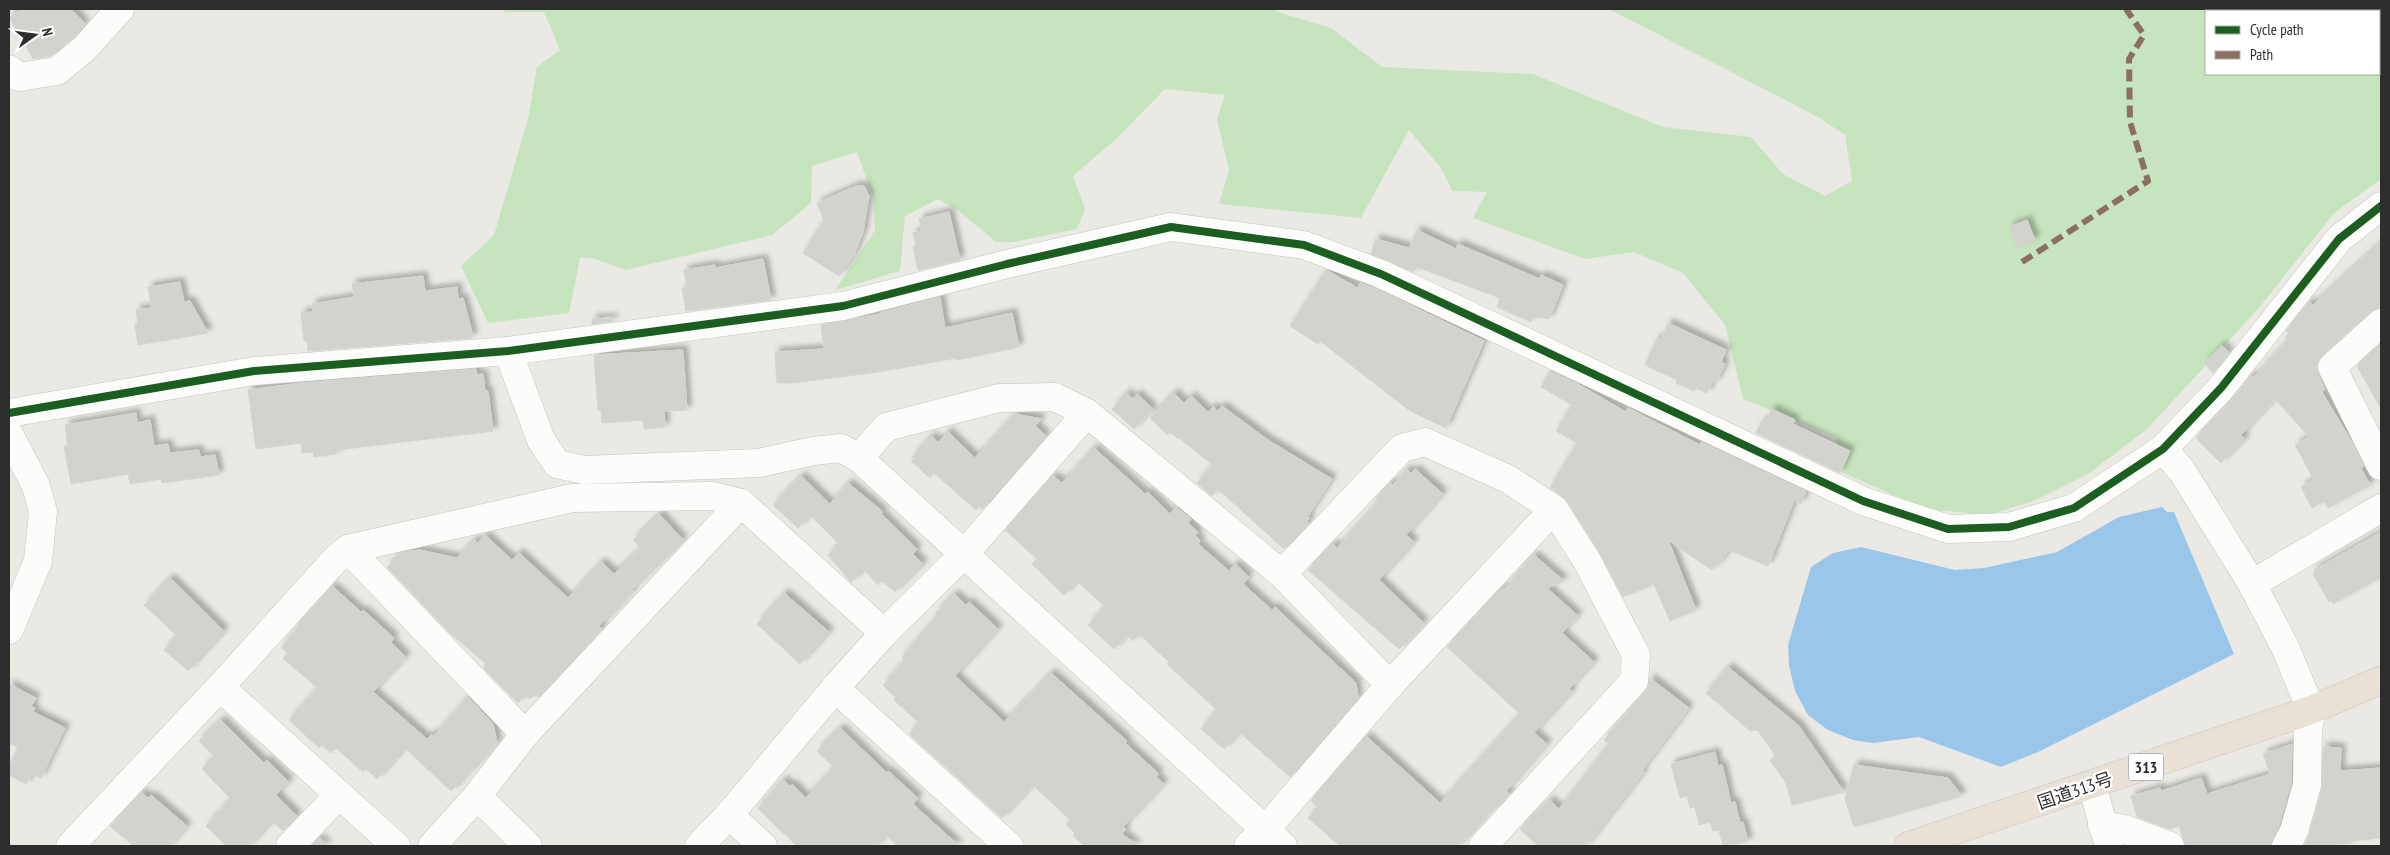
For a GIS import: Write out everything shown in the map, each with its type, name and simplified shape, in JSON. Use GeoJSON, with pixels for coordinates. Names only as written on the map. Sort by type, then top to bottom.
{"type":"FeatureCollection","features":[{"type":"Feature","properties":{"kind":"highway","name":"国道313号"},"geometry":{"type":"LineString","coordinates":[[1908,846],[2311,710],[2381,680]]}},
{"type":"Feature","properties":{"kind":"street"},"geometry":{"type":"LineString","coordinates":[[9,69],[19,77],[58,71],[84,49],[120,9]]}},
{"type":"Feature","properties":{"kind":"street"},"geometry":{"type":"LineString","coordinates":[[9,413],[254,371],[508,351],[843,306],[1007,264],[1171,228],[1304,245],[1382,274],[1863,501],[1948,529],[2009,527],[2074,508],[2163,449],[2221,388],[2339,239],[2381,206]]}},
{"type":"Feature","properties":{"kind":"street"},"geometry":{"type":"LineString","coordinates":[[2381,323],[2332,367],[2381,466]]}},
{"type":"Feature","properties":{"kind":"street"},"geometry":{"type":"LineString","coordinates":[[508,351],[541,440],[557,464],[584,470],[759,463],[812,451],[841,448],[858,458],[964,554],[1266,841],[1390,685],[1554,509]]}},
{"type":"Feature","properties":{"kind":"street"},"geometry":{"type":"LineString","coordinates":[[858,458],[886,427],[999,398],[1055,397],[1088,413],[1282,574],[1390,685]]}},
{"type":"Feature","properties":{"kind":"street"},"geometry":{"type":"LineString","coordinates":[[699,846],[729,815],[835,688],[884,633],[964,554],[1088,413]]}},
{"type":"Feature","properties":{"kind":"street"},"geometry":{"type":"LineString","coordinates":[[9,434],[36,486],[43,512],[38,560],[9,630]]}},
{"type":"Feature","properties":{"kind":"street"},"geometry":{"type":"LineString","coordinates":[[1282,574],[1402,448],[1424,442],[1508,479],[1554,509],[1587,561],[1636,655],[1634,681],[1483,846]]}},
{"type":"Feature","properties":{"kind":"street"},"geometry":{"type":"LineString","coordinates":[[2163,449],[2182,471],[2252,584],[2286,649],[2311,710],[2308,732],[2307,785],[2294,831],[2286,846]]}},
{"type":"Feature","properties":{"kind":"street"},"geometry":{"type":"LineString","coordinates":[[70,846],[220,687],[334,560],[348,549],[572,498],[713,496],[740,503],[884,633]]}},
{"type":"Feature","properties":{"kind":"street"},"geometry":{"type":"LineString","coordinates":[[432,846],[477,796],[525,734],[740,503]]}},
{"type":"Feature","properties":{"kind":"street"},"geometry":{"type":"LineString","coordinates":[[2252,584],[2381,508]]}},
{"type":"Feature","properties":{"kind":"street"},"geometry":{"type":"LineString","coordinates":[[348,549],[525,734]]}},
{"type":"Feature","properties":{"kind":"street"},"geometry":{"type":"LineString","coordinates":[[220,687],[396,846]]}},
{"type":"Feature","properties":{"kind":"street"},"geometry":{"type":"LineString","coordinates":[[835,688],[1009,846]]}},
{"type":"Feature","properties":{"kind":"street"},"geometry":{"type":"LineString","coordinates":[[2092,785],[2106,836],[2124,829],[2170,846]]}},
{"type":"Feature","properties":{"kind":"street"},"geometry":{"type":"LineString","coordinates":[[290,846],[339,795]]}},
{"type":"Feature","properties":{"kind":"street"},"geometry":{"type":"LineString","coordinates":[[477,796],[528,846]]}},
{"type":"Feature","properties":{"kind":"street"},"geometry":{"type":"LineString","coordinates":[[729,815],[762,846]]}},
{"type":"Feature","properties":{"kind":"green space"},"geometry":{"type":"Polygon","coordinates":[[[504,9],[1273,9],[1331,28],[1382,67],[1533,74],[1663,127],[1751,137],[1783,174],[1825,196],[1852,181],[1845,135],[1818,117],[1609,9],[2381,9],[2381,179],[2334,213],[2259,308],[2147,429],[2088,474],[2036,500],[1989,515],[1926,509],[1834,469],[1837,438],[1743,399],[1725,325],[1683,273],[1634,252],[1585,259],[1473,218],[1487,192],[1452,191],[1441,168],[1409,130],[1361,218],[1219,204],[1229,170],[1217,119],[1225,95],[1165,89],[1116,139],[1073,176],[1085,209],[1077,229],[1013,242],[996,242],[959,211],[938,199],[905,216],[900,271],[835,290],[875,230],[873,197],[857,152],[812,166],[811,203],[772,235],[626,270],[592,258],[580,258],[569,313],[488,323],[461,266],[494,235],[528,119],[537,67],[560,50],[544,12],[505,12],[504,9]]]}},
{"type":"Feature","properties":{"kind":"water"},"geometry":{"type":"Polygon","coordinates":[[[2162,507],[2167,512],[2174,512],[2234,654],[2038,752],[2001,767],[1919,737],[1873,743],[1853,740],[1828,730],[1808,715],[1795,691],[1789,665],[1788,645],[1811,567],[1833,553],[1861,547],[1955,570],[1984,568],[2057,552],[2119,517],[2162,507]]]}},
{"type":"Feature","properties":{"kind":"building"},"geometry":{"type":"Polygon","coordinates":[[[24,9],[71,9],[85,24],[73,38],[56,49],[57,51],[50,56],[33,59],[9,17],[24,9]]]}},
{"type":"Feature","properties":{"kind":"building"},"geometry":{"type":"Polygon","coordinates":[[[856,186],[864,186],[869,196],[863,232],[854,255],[839,276],[803,253],[824,220],[817,203],[856,186]]]}},
{"type":"Feature","properties":{"kind":"building"},"geometry":{"type":"Polygon","coordinates":[[[949,212],[960,260],[918,270],[913,247],[916,246],[913,233],[922,231],[919,219],[949,212]]]}},
{"type":"Feature","properties":{"kind":"building"},"geometry":{"type":"Polygon","coordinates":[[[2027,220],[2035,240],[2017,248],[2009,227],[2027,220]]]}},
{"type":"Feature","properties":{"kind":"building"},"geometry":{"type":"Polygon","coordinates":[[[1417,230],[1456,249],[1458,244],[1540,279],[1541,275],[1563,285],[1549,319],[1533,316],[1531,322],[1497,307],[1500,298],[1417,267],[1413,272],[1371,254],[1376,239],[1409,248],[1417,230]]]}},
{"type":"Feature","properties":{"kind":"building"},"geometry":{"type":"Polygon","coordinates":[[[2381,242],[2381,308],[2371,311],[2322,355],[2317,365],[2318,374],[2325,389],[2322,392],[2353,444],[2364,466],[2361,468],[2370,485],[2328,508],[2324,501],[2312,508],[2301,487],[2314,480],[2295,445],[2309,437],[2275,399],[2241,435],[2245,439],[2221,463],[2196,438],[2235,397],[2251,375],[2253,378],[2288,340],[2285,338],[2289,333],[2286,331],[2309,302],[2313,305],[2381,242]]]}},
{"type":"Feature","properties":{"kind":"building"},"geometry":{"type":"Polygon","coordinates":[[[763,259],[771,300],[686,311],[682,288],[687,287],[684,270],[715,265],[715,268],[763,259]]]}},
{"type":"Feature","properties":{"kind":"building"},"geometry":{"type":"Polygon","coordinates":[[[1326,270],[1358,288],[1360,283],[1375,288],[1484,341],[1446,428],[1410,411],[1320,341],[1318,344],[1290,326],[1326,270]]]}},
{"type":"Feature","properties":{"kind":"building"},"geometry":{"type":"Polygon","coordinates":[[[423,276],[425,291],[457,287],[458,299],[463,298],[473,336],[471,338],[308,351],[307,341],[304,341],[301,313],[313,312],[312,304],[354,297],[352,284],[423,276]]]}},
{"type":"Feature","properties":{"kind":"building"},"geometry":{"type":"Polygon","coordinates":[[[180,282],[184,302],[190,301],[208,333],[138,345],[135,325],[138,324],[136,310],[152,308],[148,287],[180,282]]]}},
{"type":"Feature","properties":{"kind":"building"},"geometry":{"type":"Polygon","coordinates":[[[940,297],[945,328],[1012,313],[1019,347],[957,360],[956,358],[878,372],[792,383],[777,383],[775,352],[824,349],[821,325],[880,314],[940,297]]]}},
{"type":"Feature","properties":{"kind":"building"},"geometry":{"type":"Polygon","coordinates":[[[613,318],[613,321],[592,324],[592,319],[613,318]]]}},
{"type":"Feature","properties":{"kind":"building"},"geometry":{"type":"Polygon","coordinates":[[[1668,323],[1726,350],[1721,362],[1725,364],[1716,382],[1713,381],[1707,393],[1696,388],[1694,391],[1676,383],[1677,380],[1645,365],[1657,338],[1661,340],[1668,323]]]}},
{"type":"Feature","properties":{"kind":"building"},"geometry":{"type":"Polygon","coordinates":[[[2381,344],[2381,409],[2357,366],[2381,344]]]}},
{"type":"Feature","properties":{"kind":"building"},"geometry":{"type":"Polygon","coordinates":[[[2222,345],[2229,353],[2213,373],[2204,363],[2222,345]]]}},
{"type":"Feature","properties":{"kind":"building"},"geometry":{"type":"Polygon","coordinates":[[[683,350],[687,410],[664,411],[665,427],[644,429],[643,420],[602,423],[601,410],[598,410],[594,355],[683,350]]]}},
{"type":"Feature","properties":{"kind":"building"},"geometry":{"type":"Polygon","coordinates":[[[476,369],[477,375],[483,374],[485,391],[488,391],[493,431],[337,450],[337,454],[314,457],[313,452],[302,453],[301,443],[256,449],[248,390],[302,383],[476,369]]]}},
{"type":"Feature","properties":{"kind":"building"},"geometry":{"type":"Polygon","coordinates":[[[1549,373],[1555,373],[1576,383],[1626,412],[1628,408],[1700,445],[1701,442],[1806,491],[1801,504],[1794,501],[1768,566],[1729,550],[1712,570],[1668,540],[1696,610],[1670,621],[1654,584],[1623,597],[1600,553],[1567,501],[1550,487],[1577,443],[1556,431],[1572,405],[1541,387],[1549,373]]]}},
{"type":"Feature","properties":{"kind":"building"},"geometry":{"type":"Polygon","coordinates":[[[1127,393],[1132,399],[1137,394],[1153,409],[1134,429],[1112,409],[1127,393]]]}},
{"type":"Feature","properties":{"kind":"building"},"geometry":{"type":"Polygon","coordinates":[[[1174,393],[1184,403],[1191,396],[1208,412],[1213,407],[1218,411],[1222,406],[1268,440],[1332,479],[1308,516],[1310,518],[1307,521],[1309,523],[1284,549],[1218,489],[1212,496],[1197,483],[1213,465],[1170,432],[1167,435],[1150,418],[1174,393]]]}},
{"type":"Feature","properties":{"kind":"building"},"geometry":{"type":"Polygon","coordinates":[[[1772,409],[1795,420],[1793,424],[1850,451],[1840,473],[1756,433],[1763,420],[1766,422],[1772,409]]]}},
{"type":"Feature","properties":{"kind":"building"},"geometry":{"type":"Polygon","coordinates":[[[136,413],[137,423],[150,420],[154,446],[168,444],[170,453],[199,450],[200,457],[215,455],[219,475],[162,483],[161,479],[130,484],[128,474],[71,484],[64,446],[68,446],[65,425],[136,413]]]}},
{"type":"Feature","properties":{"kind":"building"},"geometry":{"type":"Polygon","coordinates":[[[1015,414],[1042,419],[1035,426],[1046,436],[982,509],[980,506],[976,510],[934,473],[930,478],[911,461],[914,458],[912,457],[931,436],[938,442],[948,432],[975,458],[1015,414]]]}},
{"type":"Feature","properties":{"kind":"building"},"geometry":{"type":"Polygon","coordinates":[[[1094,448],[1145,494],[1148,492],[1170,514],[1176,507],[1191,519],[1188,523],[1198,532],[1195,536],[1200,540],[1198,544],[1229,571],[1235,564],[1249,577],[1243,584],[1272,610],[1275,607],[1356,683],[1358,698],[1290,777],[1239,732],[1224,749],[1201,729],[1217,710],[1167,664],[1169,662],[1139,634],[1133,641],[1127,635],[1114,649],[1088,625],[1105,607],[1077,581],[1064,595],[1032,564],[1037,559],[1005,530],[1053,476],[1062,483],[1094,448]]]}},
{"type":"Feature","properties":{"kind":"building"},"geometry":{"type":"Polygon","coordinates":[[[1407,469],[1411,473],[1415,469],[1443,494],[1406,535],[1414,542],[1379,580],[1424,623],[1399,649],[1308,570],[1333,544],[1337,548],[1379,501],[1376,498],[1390,483],[1393,485],[1407,469]]]}},
{"type":"Feature","properties":{"kind":"building"},"geometry":{"type":"Polygon","coordinates":[[[801,476],[830,504],[848,483],[883,512],[881,514],[917,549],[913,554],[923,564],[895,592],[882,581],[878,585],[864,570],[851,582],[828,555],[839,544],[810,515],[798,528],[773,505],[801,476]]]}},
{"type":"Feature","properties":{"kind":"building"},"geometry":{"type":"Polygon","coordinates":[[[659,514],[683,540],[631,590],[633,591],[599,626],[602,629],[539,697],[535,694],[530,699],[525,695],[518,703],[484,669],[485,663],[450,633],[387,567],[402,553],[410,551],[420,550],[457,558],[474,540],[478,543],[485,535],[512,560],[519,553],[568,598],[601,562],[614,574],[641,548],[633,540],[659,514]]]}},
{"type":"Feature","properties":{"kind":"building"},"geometry":{"type":"Polygon","coordinates":[[[2381,532],[2381,577],[2333,604],[2331,601],[2329,602],[2313,574],[2315,573],[2314,570],[2381,532]]]}},
{"type":"Feature","properties":{"kind":"building"},"geometry":{"type":"Polygon","coordinates":[[[1534,555],[1564,581],[1547,588],[1578,616],[1562,633],[1594,662],[1569,689],[1572,691],[1534,733],[1547,744],[1506,791],[1510,794],[1489,812],[1458,846],[1340,846],[1308,818],[1318,808],[1311,801],[1366,736],[1440,803],[1520,714],[1447,647],[1502,588],[1504,590],[1534,555]]]}},
{"type":"Feature","properties":{"kind":"building"},"geometry":{"type":"Polygon","coordinates":[[[170,578],[224,631],[188,671],[164,650],[177,636],[144,605],[170,578]]]}},
{"type":"Feature","properties":{"kind":"building"},"geometry":{"type":"Polygon","coordinates":[[[332,586],[361,612],[363,610],[394,638],[391,642],[406,657],[373,692],[427,739],[432,734],[434,736],[468,697],[493,724],[497,743],[451,791],[405,748],[377,779],[366,769],[363,772],[336,748],[331,753],[322,745],[319,748],[289,720],[318,688],[283,659],[288,653],[281,648],[299,627],[297,625],[332,586]]]}},
{"type":"Feature","properties":{"kind":"building"},"geometry":{"type":"Polygon","coordinates":[[[784,593],[829,632],[800,664],[757,624],[784,593]]]}},
{"type":"Feature","properties":{"kind":"building"},"geometry":{"type":"Polygon","coordinates":[[[954,594],[966,605],[969,602],[998,629],[955,676],[1004,722],[1051,673],[1127,741],[1125,743],[1159,774],[1156,777],[1164,784],[1123,827],[1126,829],[1122,834],[1138,846],[1085,846],[1073,836],[1075,833],[1066,825],[1070,820],[1033,785],[1002,818],[909,734],[919,723],[894,700],[896,698],[883,685],[905,661],[902,657],[938,616],[935,614],[954,594]]]}},
{"type":"Feature","properties":{"kind":"building"},"geometry":{"type":"Polygon","coordinates":[[[1728,667],[1799,726],[1844,792],[1792,805],[1786,783],[1770,760],[1775,757],[1773,752],[1757,730],[1750,731],[1706,693],[1728,667]]]}},
{"type":"Feature","properties":{"kind":"building"},"geometry":{"type":"Polygon","coordinates":[[[1650,678],[1689,708],[1640,773],[1644,772],[1586,846],[1538,846],[1520,829],[1550,800],[1559,809],[1609,744],[1604,740],[1646,692],[1650,678]]]}},
{"type":"Feature","properties":{"kind":"building"},"geometry":{"type":"Polygon","coordinates":[[[9,684],[36,698],[31,706],[35,708],[33,712],[65,728],[41,778],[32,774],[26,784],[9,775],[9,766],[18,748],[11,744],[9,748],[9,684]]]}},
{"type":"Feature","properties":{"kind":"building"},"geometry":{"type":"Polygon","coordinates":[[[221,720],[264,763],[267,760],[289,782],[276,795],[297,816],[283,831],[272,821],[249,846],[226,846],[206,826],[231,799],[202,769],[215,757],[199,741],[221,720]]]}},
{"type":"Feature","properties":{"kind":"building"},"geometry":{"type":"Polygon","coordinates":[[[840,728],[887,773],[888,771],[918,798],[913,804],[959,846],[898,846],[886,835],[877,846],[797,846],[776,826],[758,808],[783,780],[790,786],[792,784],[806,798],[834,767],[817,751],[840,728]]]}},
{"type":"Feature","properties":{"kind":"building"},"geometry":{"type":"Polygon","coordinates":[[[2292,744],[2291,783],[2271,845],[2185,846],[2179,826],[2169,829],[2137,817],[2131,796],[2160,788],[2161,791],[2201,778],[2207,794],[2270,774],[2263,754],[2292,744]]]}},
{"type":"Feature","properties":{"kind":"building"},"geometry":{"type":"Polygon","coordinates":[[[2323,747],[2341,748],[2340,771],[2381,768],[2381,838],[2351,841],[2352,843],[2330,846],[2304,846],[2322,789],[2323,747]]]}},
{"type":"Feature","properties":{"kind":"building"},"geometry":{"type":"Polygon","coordinates":[[[1715,752],[1718,766],[1722,765],[1731,803],[1735,802],[1740,823],[1743,822],[1748,842],[1723,846],[1719,830],[1713,831],[1710,822],[1699,825],[1695,807],[1690,808],[1687,796],[1680,798],[1671,764],[1715,752]]]}},
{"type":"Feature","properties":{"kind":"building"},"geometry":{"type":"Polygon","coordinates":[[[1854,765],[1948,778],[1962,796],[1854,827],[1845,799],[1854,765]]]}},
{"type":"Feature","properties":{"kind":"building"},"geometry":{"type":"Polygon","coordinates":[[[142,792],[148,798],[151,795],[187,826],[170,846],[134,846],[110,826],[142,792]]]}},
{"type":"Feature","properties":{"kind":"building"},"geometry":{"type":"Polygon","coordinates":[[[319,838],[328,846],[311,846],[319,838]]]}},
{"type":"Feature","properties":{"kind":"marked path"},"geometry":{"type":"LineString","coordinates":[[2022,262],[2148,181],[2130,122],[2129,59],[2144,35],[2126,9]]}},
{"type":"Feature","properties":{"kind":"cycle path"},"geometry":{"type":"LineString","coordinates":[[9,413],[254,371],[508,351],[843,306],[1007,264],[1171,227],[1304,245],[1381,274],[1863,501],[1948,529],[2009,527],[2074,508],[2163,449],[2221,388],[2339,239],[2381,206]]}}]}
